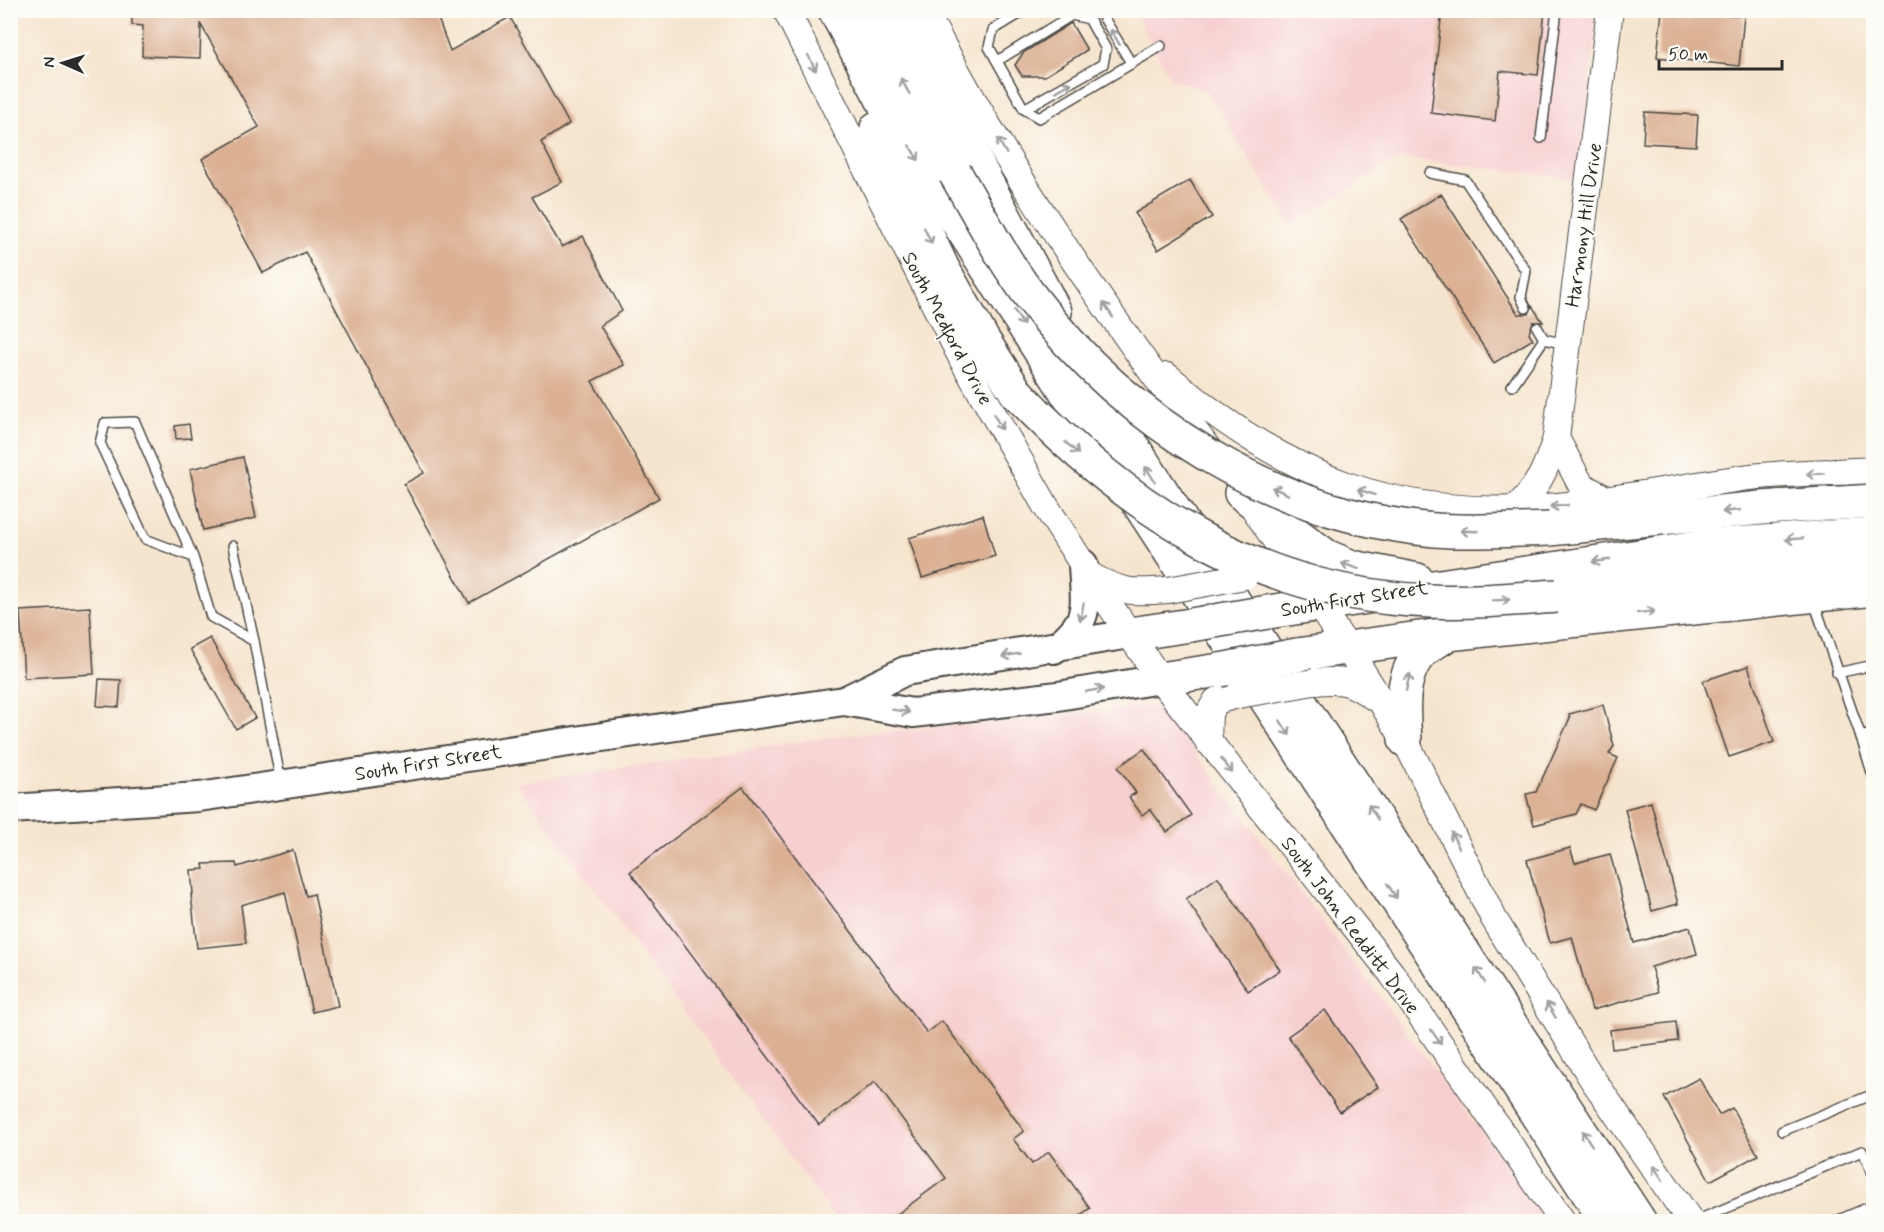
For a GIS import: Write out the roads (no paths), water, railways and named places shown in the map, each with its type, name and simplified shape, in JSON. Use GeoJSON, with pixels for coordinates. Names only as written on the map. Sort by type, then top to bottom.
{"type":"FeatureCollection","features":[{"type":"Feature","properties":{"kind":"highway"},"geometry":{"type":"LineString","coordinates":[[826,10],[855,81],[942,267],[983,340],[1016,392],[1052,430],[1095,468],[1170,523],[1283,575],[1361,595],[1430,602],[1557,596],[1806,564],[1874,559]]}},
{"type":"Feature","properties":{"kind":"highway"},"geometry":{"type":"LineString","coordinates":[[835,10],[897,127],[1607,1221]]}},
{"type":"Feature","properties":{"kind":"highway"},"geometry":{"type":"LineString","coordinates":[[863,10],[955,173],[1030,295],[1073,348],[1130,401],[1185,441],[1262,483],[1342,513],[1436,530],[1549,529],[1761,508],[1874,501]]}},
{"type":"Feature","properties":{"kind":"highway"},"geometry":{"type":"LineString","coordinates":[[892,10],[938,91],[1110,412],[1640,1221]]}},
{"type":"Feature","properties":{"kind":"highway"},"geometry":{"type":"LineString","coordinates":[[1241,493],[1326,556],[1369,571],[1405,579],[1449,584]]}},
{"type":"Feature","properties":{"kind":"highway","name":"South First Street"},"geometry":{"type":"LineString","coordinates":[[1130,634],[1319,603],[1705,546],[1874,534]]}},
{"type":"Feature","properties":{"kind":"highway","name":"South First Street"},"geometry":{"type":"LineString","coordinates":[[1160,679],[1229,682],[1296,655],[1347,647],[1710,604],[1813,597],[1874,589]]}},
{"type":"Feature","properties":{"kind":"highway"},"geometry":{"type":"LineString","coordinates":[[1405,740],[1403,703],[1410,669],[1418,655],[1448,634]]}},
{"type":"Feature","properties":{"kind":"main road","name":"South Medford Drive"},"geometry":{"type":"LineString","coordinates":[[786,10],[962,359],[1045,505],[1130,634]]}},
{"type":"Feature","properties":{"kind":"main road"},"geometry":{"type":"LineString","coordinates":[[924,10],[1035,202],[1132,347],[1241,493],[1319,603],[1347,647],[1405,740],[1494,919],[1591,1077],[1692,1221]]}},
{"type":"Feature","properties":{"kind":"main road","name":"Harmony Hill Drive"},"geometry":{"type":"LineString","coordinates":[[1516,508],[1533,492],[1541,480],[1556,438],[1556,342],[1610,10]]}},
{"type":"Feature","properties":{"kind":"main road"},"geometry":{"type":"LineString","coordinates":[[1132,347],[1198,402],[1259,446],[1317,476],[1375,495],[1431,506],[1484,510],[1558,506],[1745,478],[1874,470]]}},
{"type":"Feature","properties":{"kind":"main road"},"geometry":{"type":"LineString","coordinates":[[1556,438],[1581,485],[1606,499]]}},
{"type":"Feature","properties":{"kind":"main road"},"geometry":{"type":"LineString","coordinates":[[1054,649],[1080,626],[1084,611],[1087,570],[1118,590],[1138,592],[1168,590],[1258,572],[1280,548]]}},
{"type":"Feature","properties":{"kind":"main road","name":"South First Street"},"geometry":{"type":"LineString","coordinates":[[10,809],[199,797],[844,701],[905,671],[1054,649],[1130,634]]}},
{"type":"Feature","properties":{"kind":"main road","name":"South John Redditt Drive"},"geometry":{"type":"LineString","coordinates":[[1130,634],[1160,679],[1208,742],[1392,974],[1563,1221]]}},
{"type":"Feature","properties":{"kind":"main road","name":"South First Street"},"geometry":{"type":"LineString","coordinates":[[844,701],[913,713],[1058,696],[1160,679]]}},
{"type":"Feature","properties":{"kind":"main road"},"geometry":{"type":"LineString","coordinates":[[1208,742],[1209,713],[1229,682],[1338,680],[1353,683],[1380,702]]}},
{"type":"Feature","properties":{"kind":"lane"},"geometry":{"type":"LineString","coordinates":[[1026,10],[993,30],[989,46],[1024,109],[1039,118],[1161,46]]}},
{"type":"Feature","properties":{"kind":"lane"},"geometry":{"type":"LineString","coordinates":[[1100,10],[1131,63]]}},
{"type":"Feature","properties":{"kind":"lane"},"geometry":{"type":"LineString","coordinates":[[1541,138],[1557,10]]}},
{"type":"Feature","properties":{"kind":"lane"},"geometry":{"type":"LineString","coordinates":[[997,61],[1072,15],[1089,19],[1106,49],[1103,64],[1024,109]]}},
{"type":"Feature","properties":{"kind":"lane"},"geometry":{"type":"LineString","coordinates":[[1430,173],[1465,180],[1526,271],[1521,297],[1526,308]]}},
{"type":"Feature","properties":{"kind":"lane"},"geometry":{"type":"LineString","coordinates":[[1512,386],[1556,342],[1537,327]]}},
{"type":"Feature","properties":{"kind":"lane"},"geometry":{"type":"LineString","coordinates":[[193,557],[145,539],[100,443],[105,423],[135,422],[193,557],[211,617],[254,641]]}},
{"type":"Feature","properties":{"kind":"lane"},"geometry":{"type":"LineString","coordinates":[[233,546],[254,641],[292,783]]}},
{"type":"Feature","properties":{"kind":"lane"},"geometry":{"type":"LineString","coordinates":[[1813,597],[1874,779]]}},
{"type":"Feature","properties":{"kind":"lane"},"geometry":{"type":"LineString","coordinates":[[1838,673],[1873,667]]}},
{"type":"Feature","properties":{"kind":"lane"},"geometry":{"type":"LineString","coordinates":[[1861,737],[1874,733]]}},
{"type":"Feature","properties":{"kind":"lane"},"geometry":{"type":"LineString","coordinates":[[1782,1131],[1874,1094]]}},
{"type":"Feature","properties":{"kind":"lane"},"geometry":{"type":"LineString","coordinates":[[1692,1221],[1862,1151],[1874,1176]]}},
{"type":"Feature","properties":{"kind":"lane"},"geometry":{"type":"LineString","coordinates":[[1834,1221],[1874,1205]]}}]}
